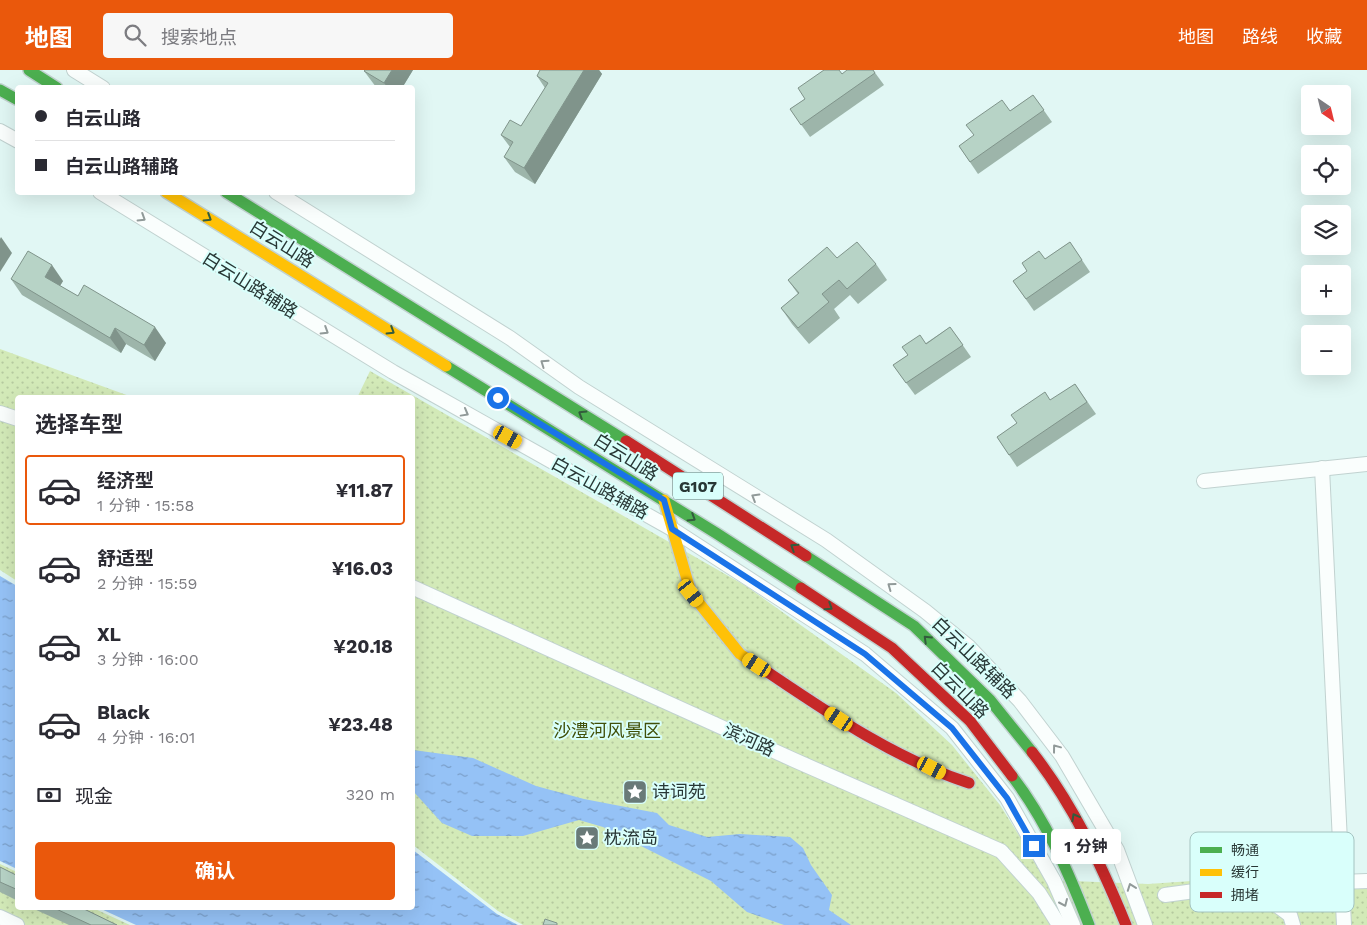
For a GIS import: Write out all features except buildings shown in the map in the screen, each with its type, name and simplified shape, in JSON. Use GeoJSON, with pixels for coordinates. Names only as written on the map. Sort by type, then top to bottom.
{"type":"FeatureCollection","features":[{"type":"Feature","properties":{"kind":"main road"},"geometry":{"type":"LineString","coordinates":[[29,70],[52,85]]}},
{"type":"Feature","properties":{"kind":"main road"},"geometry":{"type":"LineString","coordinates":[[0,90],[15,98]]}},
{"type":"Feature","properties":{"kind":"main road","name":"白云山路"},"geometry":{"type":"LineString","coordinates":[[171,195],[664,500],[892,648],[970,721],[1027,796],[1071,878],[1089,925]]}},
{"type":"Feature","properties":{"kind":"main road","name":"白云山路"},"geometry":{"type":"LineString","coordinates":[[231,195],[732,507],[914,626],[990,700],[1054,780],[1099,860],[1126,925]]}},
{"type":"Feature","properties":{"kind":"main road"},"geometry":{"type":"LineString","coordinates":[[664,500],[691,593],[740,654],[855,730],[947,776],[969,783]]}},
{"type":"Feature","properties":{"kind":"street"},"geometry":{"type":"LineString","coordinates":[[74,70],[98,85]]}},
{"type":"Feature","properties":{"kind":"street"},"geometry":{"type":"LineString","coordinates":[[0,131],[15,139]]}},
{"type":"Feature","properties":{"kind":"street","name":"白云山路辅路"},"geometry":{"type":"LineString","coordinates":[[105,195],[392,372],[672,529],[865,654],[952,728],[1007,798],[1054,881],[1073,925]]}},
{"type":"Feature","properties":{"kind":"street","name":"白云山路辅路"},"geometry":{"type":"LineString","coordinates":[[281,195],[510,338],[596,398],[826,540],[925,611],[969,647],[1020,701],[1062,756],[1117,850],[1145,925]]}},
{"type":"Feature","properties":{"kind":"street"},"geometry":{"type":"LineString","coordinates":[[0,413],[15,418]]}},
{"type":"Feature","properties":{"kind":"street"},"geometry":{"type":"LineString","coordinates":[[1204,480],[1367,464]]}},
{"type":"Feature","properties":{"kind":"street"},"geometry":{"type":"LineString","coordinates":[[1322,468],[1340,832]]}},
{"type":"Feature","properties":{"kind":"street","name":"滨河路"},"geometry":{"type":"LineString","coordinates":[[415,588],[794,760],[1001,851],[1039,893],[1059,925]]}},
{"type":"Feature","properties":{"kind":"street"},"geometry":{"type":"LineString","coordinates":[[1354,882],[1367,881]]}},
{"type":"Feature","properties":{"kind":"street"},"geometry":{"type":"LineString","coordinates":[[1165,895],[1190,892]]}},
{"type":"Feature","properties":{"kind":"street"},"geometry":{"type":"LineString","coordinates":[[1286,912],[1290,915],[1293,925]]}},
{"type":"Feature","properties":{"kind":"street"},"geometry":{"type":"LineString","coordinates":[[1343,912],[1344,925]]}},
{"type":"Feature","properties":{"kind":"street"},"geometry":{"type":"LineString","coordinates":[[0,917],[18,925]]}},
{"type":"Feature","properties":{"kind":"green space"},"geometry":{"type":"Polygon","coordinates":[[[0,349],[126,395],[15,395],[15,580],[0,570],[0,349]]]}},
{"type":"Feature","properties":{"kind":"green space","name":"沙澧河风景区"},"geometry":{"type":"Polygon","coordinates":[[[370,371],[412,395],[358,395],[370,371]]]}},
{"type":"Feature","properties":{"kind":"green space","name":"沙澧河风景区"},"geometry":{"type":"Polygon","coordinates":[[[415,397],[746,586],[896,693],[952,745],[1000,805],[1047,880],[1148,884],[1190,881],[1190,912],[1354,912],[1354,875],[1367,875],[1367,925],[523,925],[498,911],[415,847],[415,397]]]}},
{"type":"Feature","properties":{"kind":"green space"},"geometry":{"type":"Polygon","coordinates":[[[0,864],[15,871],[15,910],[97,910],[130,925],[0,925],[0,864]]]}},
{"type":"Feature","properties":{"kind":"water"},"geometry":{"type":"Polygon","coordinates":[[[0,576],[15,585],[15,868],[0,861],[0,576]]]}},
{"type":"Feature","properties":{"kind":"water"},"geometry":{"type":"Polygon","coordinates":[[[415,750],[473,758],[536,786],[584,799],[657,813],[669,825],[707,837],[740,834],[790,837],[803,848],[811,865],[832,895],[829,910],[851,925],[784,925],[747,912],[711,881],[603,827],[579,820],[523,836],[472,836],[442,823],[415,793],[415,750]]]}},
{"type":"Feature","properties":{"kind":"water"},"geometry":{"type":"Polygon","coordinates":[[[415,852],[497,914],[518,925],[136,925],[103,910],[415,910],[415,852]]]}},
{"type":"Feature","properties":{"kind":"traffic: fast"},"geometry":{"type":"LineString","coordinates":[[29,70],[52,85]]}},
{"type":"Feature","properties":{"kind":"traffic: fast"},"geometry":{"type":"LineString","coordinates":[[0,90],[15,98]]}},
{"type":"Feature","properties":{"kind":"traffic: fast"},"geometry":{"type":"LineString","coordinates":[[231,195],[626,441]]}},
{"type":"Feature","properties":{"kind":"traffic: fast"},"geometry":{"type":"LineString","coordinates":[[446,366],[716,533],[801,588]]}},
{"type":"Feature","properties":{"kind":"traffic: fast"},"geometry":{"type":"LineString","coordinates":[[806,556],[914,626],[990,700],[1032,752]]}},
{"type":"Feature","properties":{"kind":"traffic: fast"},"geometry":{"type":"LineString","coordinates":[[1012,776],[1036,811],[1056,848],[1089,925]]}},
{"type":"Feature","properties":{"kind":"traffic: slow"},"geometry":{"type":"LineString","coordinates":[[171,195],[446,366]]}},
{"type":"Feature","properties":{"kind":"traffic: slow"},"geometry":{"type":"LineString","coordinates":[[664,500],[691,593],[740,654],[757,665]]}},
{"type":"Feature","properties":{"kind":"traffic: jam"},"geometry":{"type":"LineString","coordinates":[[626,441],[806,556]]}},
{"type":"Feature","properties":{"kind":"traffic: jam"},"geometry":{"type":"LineString","coordinates":[[801,588],[892,648],[970,721],[1012,776]]}},
{"type":"Feature","properties":{"kind":"traffic: jam"},"geometry":{"type":"LineString","coordinates":[[757,665],[833,716],[886,747],[941,773],[969,783]]}},
{"type":"Feature","properties":{"kind":"traffic: jam"},"geometry":{"type":"LineString","coordinates":[[1032,752],[1060,792],[1085,835],[1126,925]]}},
{"type":"Feature","properties":{"kind":"place","name":"诗词苑"},"geometry":{"type":"Point","coordinates":[635,792]}},
{"type":"Feature","properties":{"kind":"place","name":"枕流岛"},"geometry":{"type":"Point","coordinates":[587,838]}},
{"type":"Feature","properties":{"kind":"route"},"geometry":{"type":"LineString","coordinates":[[498,398],[664,500],[672,529],[865,654],[952,728],[1007,798],[1034,846]]}}]}
